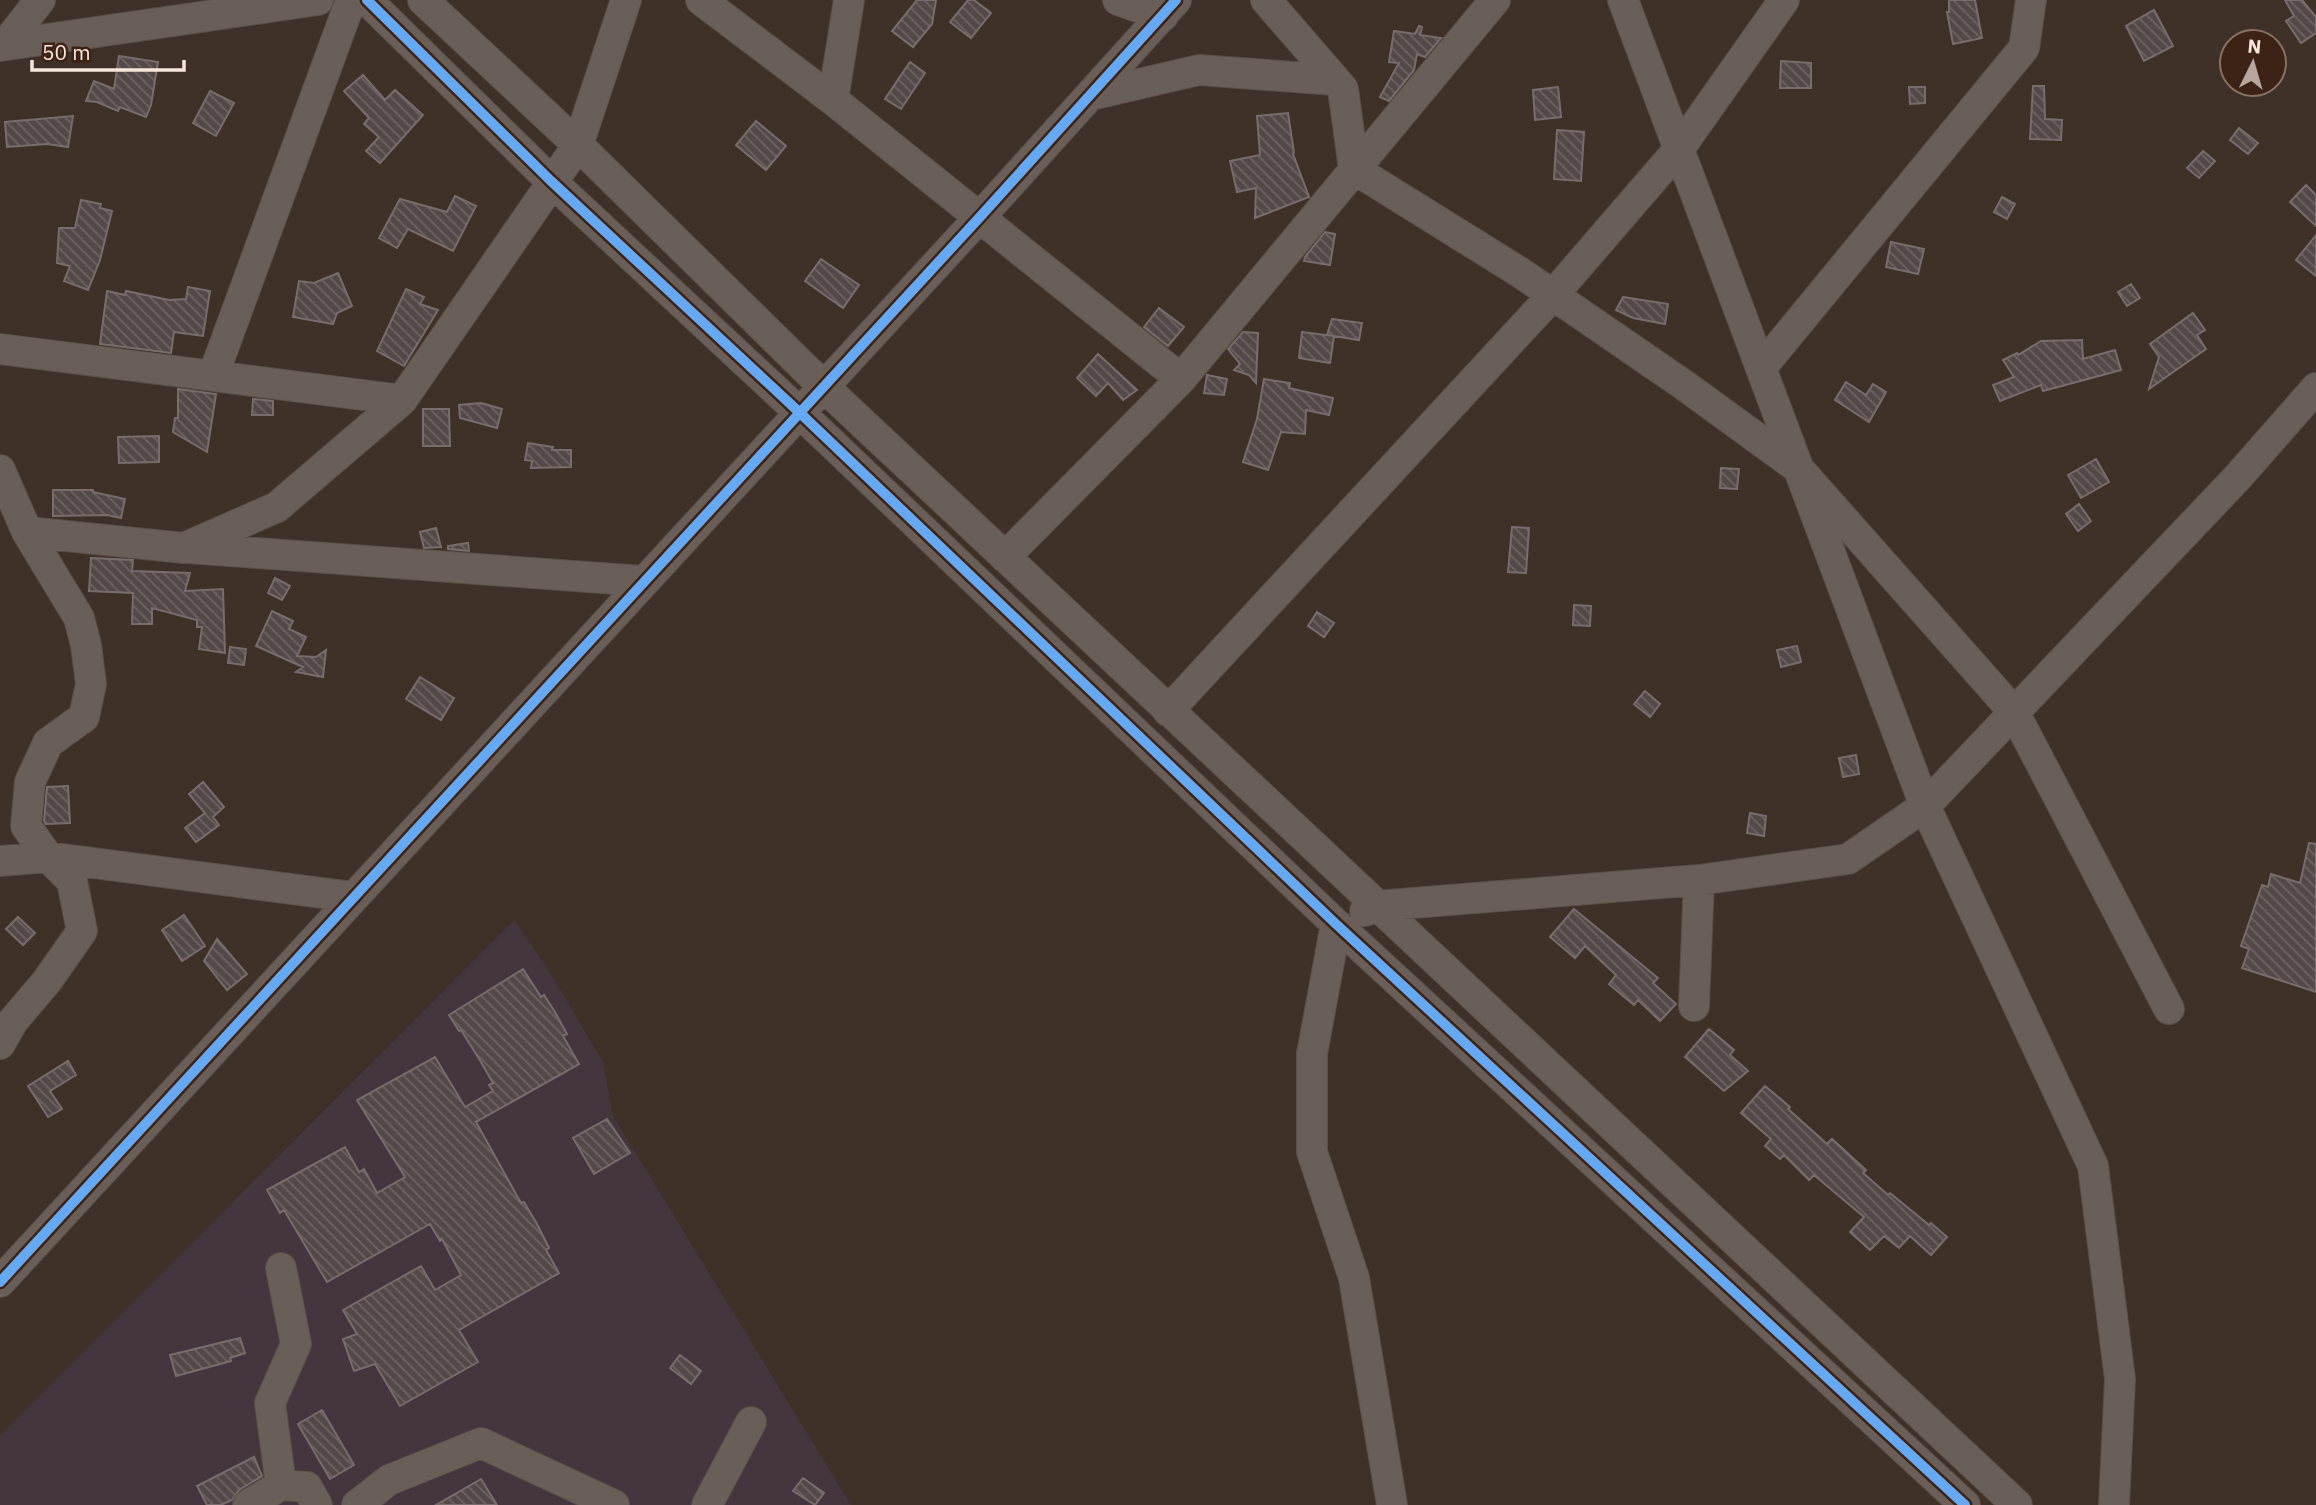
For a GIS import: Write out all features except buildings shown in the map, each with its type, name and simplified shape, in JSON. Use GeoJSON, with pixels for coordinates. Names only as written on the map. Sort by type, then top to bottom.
{"type":"FeatureCollection","features":[{"type":"Feature","properties":{"kind":"street"},"geometry":{"type":"LineString","coordinates":[[3,45],[40,0]]}},
{"type":"Feature","properties":{"kind":"street"},"geometry":{"type":"LineString","coordinates":[[3,45],[318,0]]}},
{"type":"Feature","properties":{"kind":"street"},"geometry":{"type":"LineString","coordinates":[[213,376],[351,0]]}},
{"type":"Feature","properties":{"kind":"street"},"geometry":{"type":"LineString","coordinates":[[367,0],[551,181],[799,412],[1336,924],[1965,1505]]}},
{"type":"Feature","properties":{"kind":"street"},"geometry":{"type":"LineString","coordinates":[[423,0],[578,145],[823,386],[2017,1505]]}},
{"type":"Feature","properties":{"kind":"street"},"geometry":{"type":"LineString","coordinates":[[184,548],[277,507],[402,400],[578,145],[626,0]]}},
{"type":"Feature","properties":{"kind":"street"},"geometry":{"type":"LineString","coordinates":[[701,0],[833,100],[1181,379]]}},
{"type":"Feature","properties":{"kind":"street"},"geometry":{"type":"LineString","coordinates":[[833,100],[849,0]]}},
{"type":"Feature","properties":{"kind":"street"},"geometry":{"type":"LineString","coordinates":[[1118,0],[1170,8]]}},
{"type":"Feature","properties":{"kind":"street"},"geometry":{"type":"LineString","coordinates":[[1266,0],[1343,89],[1354,169],[1553,295],[1798,468],[2014,712],[2169,1009]]}},
{"type":"Feature","properties":{"kind":"street"},"geometry":{"type":"LineString","coordinates":[[1005,557],[1181,379],[1495,0]]}},
{"type":"Feature","properties":{"kind":"street"},"geometry":{"type":"LineString","coordinates":[[1623,0],[1925,806],[2093,1166],[2120,1379],[2114,1505]]}},
{"type":"Feature","properties":{"kind":"street"},"geometry":{"type":"LineString","coordinates":[[1168,711],[1553,295],[1679,149],[1784,0]]}},
{"type":"Feature","properties":{"kind":"street"},"geometry":{"type":"LineString","coordinates":[[1761,368],[2024,47],[2031,0]]}},
{"type":"Feature","properties":{"kind":"street"},"geometry":{"type":"LineString","coordinates":[[0,1282],[1170,8]]}},
{"type":"Feature","properties":{"kind":"street"},"geometry":{"type":"LineString","coordinates":[[1091,95],[1199,71],[1335,80]]}},
{"type":"Feature","properties":{"kind":"street"},"geometry":{"type":"LineString","coordinates":[[0,349],[402,400]]}},
{"type":"Feature","properties":{"kind":"street"},"geometry":{"type":"LineString","coordinates":[[1336,924],[1376,906],[1699,880],[1848,859],[1925,806],[2237,478],[2316,388]]}},
{"type":"Feature","properties":{"kind":"street"},"geometry":{"type":"LineString","coordinates":[[0,470],[27,532],[79,618],[91,684],[84,717],[48,743],[30,782],[26,826],[48,857],[72,881],[82,931],[47,981],[13,1021],[0,1045]]}},
{"type":"Feature","properties":{"kind":"street"},"geometry":{"type":"LineString","coordinates":[[27,532],[184,548],[643,581]]}},
{"type":"Feature","properties":{"kind":"street"},"geometry":{"type":"LineString","coordinates":[[0,861],[48,857],[353,897]]}},
{"type":"Feature","properties":{"kind":"street"},"geometry":{"type":"LineString","coordinates":[[1694,1006],[1699,880]]}},
{"type":"Feature","properties":{"kind":"street"},"geometry":{"type":"LineString","coordinates":[[1336,924],[1312,1054],[1311,1152],[1354,1278],[1392,1505]]}},
{"type":"Feature","properties":{"kind":"street"},"geometry":{"type":"LineString","coordinates":[[1727,1285],[1753,1259]]}},
{"type":"Feature","properties":{"kind":"street"},"geometry":{"type":"LineString","coordinates":[[281,1268],[296,1343],[270,1403],[281,1485]]}},
{"type":"Feature","properties":{"kind":"street"},"geometry":{"type":"LineString","coordinates":[[707,1505],[751,1422]]}},
{"type":"Feature","properties":{"kind":"street"},"geometry":{"type":"LineString","coordinates":[[357,1505],[389,1480],[481,1443],[614,1505]]}},
{"type":"Feature","properties":{"kind":"street"},"geometry":{"type":"LineString","coordinates":[[247,1505],[281,1485],[307,1487],[317,1505]]}},
{"type":"Feature","properties":{"kind":"shaded area"},"geometry":{"type":"Polygon","coordinates":[[[514,920],[548,969],[603,1062],[613,1116],[851,1505],[0,1505],[0,1436],[514,920]]]}},
{"type":"Feature","properties":{"kind":"cycle path"},"geometry":{"type":"LineString","coordinates":[[367,0],[551,181],[799,412],[1336,924],[1965,1505]]}},
{"type":"Feature","properties":{"kind":"cycle path"},"geometry":{"type":"LineString","coordinates":[[0,1282],[979,218],[1176,0]]}}]}
